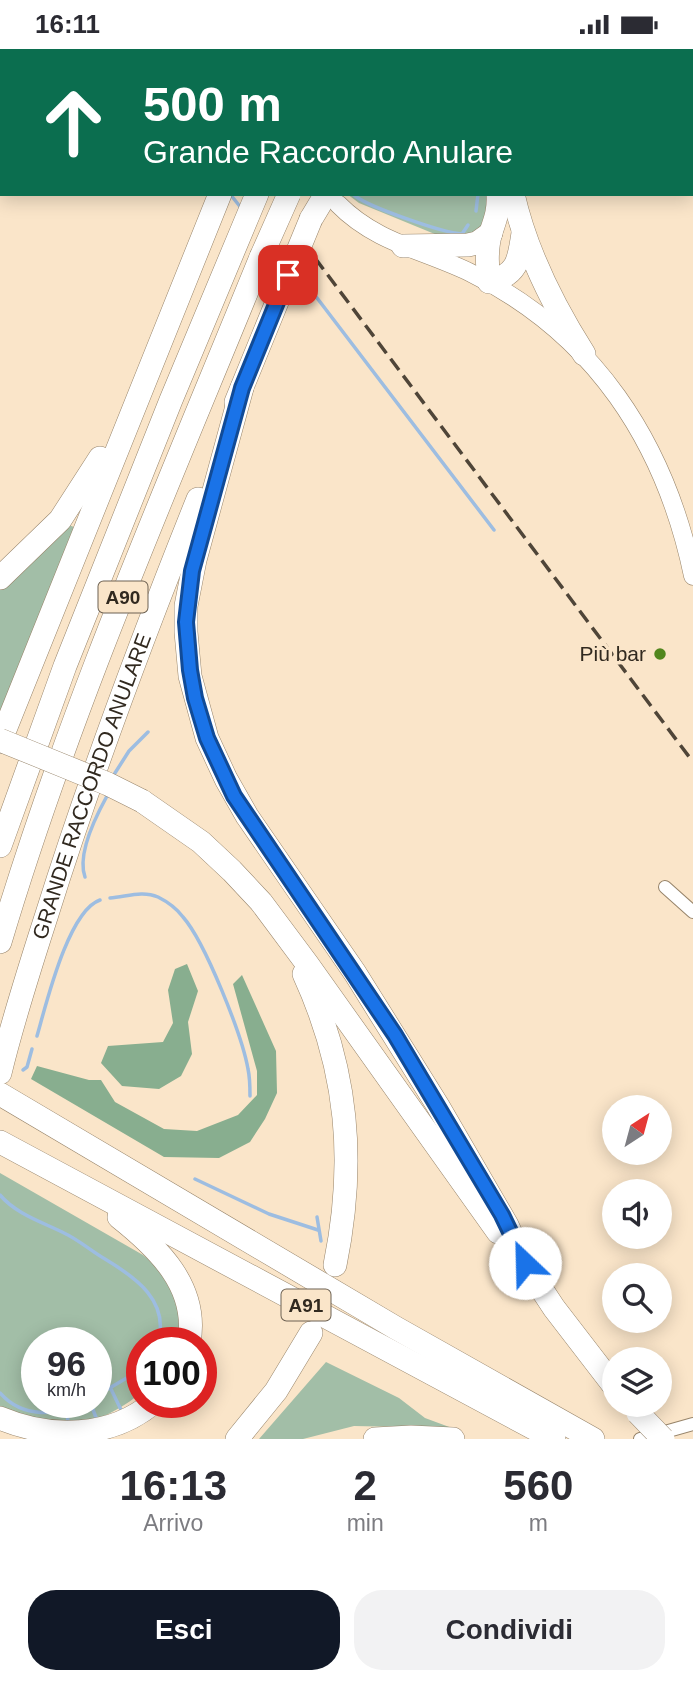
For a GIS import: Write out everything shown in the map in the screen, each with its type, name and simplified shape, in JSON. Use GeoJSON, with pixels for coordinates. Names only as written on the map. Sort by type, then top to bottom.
{"type":"FeatureCollection","features":[{"type":"Feature","properties":{"kind":"highway","name":"A90"},"geometry":{"type":"LineString","coordinates":[[0,846],[65,666],[256,196]]}},
{"type":"Feature","properties":{"kind":"highway","name":"GRANDE RACCORDO ANULARE"},"geometry":{"type":"LineString","coordinates":[[0,942],[40,814],[92,673],[288,196]]}},
{"type":"Feature","properties":{"kind":"highway"},"geometry":{"type":"LineString","coordinates":[[498,196],[498,216],[491,233],[487,263],[489,282],[500,279],[513,270],[523,233]]}},
{"type":"Feature","properties":{"kind":"highway"},"geometry":{"type":"LineString","coordinates":[[514,196],[523,233],[551,297],[584,354]]}},
{"type":"Feature","properties":{"kind":"highway","name":"GRANDE RACCORDO ANULARE"},"geometry":{"type":"LineString","coordinates":[[0,1073],[80,814],[154,609],[311,219],[329,198]]}},
{"type":"Feature","properties":{"kind":"highway"},"geometry":{"type":"LineString","coordinates":[[216,204],[0,741],[108,784],[142,801],[201,842],[227,866],[261,902],[309,965],[478,1207],[525,1263],[559,1314],[602,1370]]}},
{"type":"Feature","properties":{"kind":"highway"},"geometry":{"type":"LineString","coordinates":[[403,246],[468,245],[477,243],[491,233]]}},
{"type":"Feature","properties":{"kind":"highway"},"geometry":{"type":"LineString","coordinates":[[0,577],[60,520],[90,475],[194,255]]}},
{"type":"Feature","properties":{"kind":"highway"},"geometry":{"type":"LineString","coordinates":[[242,388],[197,549],[188,596],[188,655],[203,725],[234,796],[387,1022],[502,1215],[525,1263]]}},
{"type":"Feature","properties":{"kind":"highway"},"geometry":{"type":"LineString","coordinates":[[261,902],[305,977],[327,1033],[341,1083],[346,1130],[346,1182],[344,1219],[335,1265]]}},
{"type":"Feature","properties":{"kind":"highway","name":"A91"},"geometry":{"type":"LineString","coordinates":[[8,1098],[396,1328],[593,1439]]}},
{"type":"Feature","properties":{"kind":"highway","name":"A91"},"geometry":{"type":"LineString","coordinates":[[4,1144],[554,1439]]}},
{"type":"Feature","properties":{"kind":"highway"},"geometry":{"type":"LineString","coordinates":[[57,1173],[135,1230],[167,1263],[180,1282],[187,1300],[190,1327]]}},
{"type":"Feature","properties":{"kind":"highway"},"geometry":{"type":"LineString","coordinates":[[237,1439],[276,1391],[311,1333]]}},
{"type":"Feature","properties":{"kind":"highway"},"geometry":{"type":"LineString","coordinates":[[642,1417],[663,1439]]}},
{"type":"Feature","properties":{"kind":"highway"},"geometry":{"type":"LineString","coordinates":[[0,1418],[34,1435],[86,1438],[113,1431],[134,1418]]}},
{"type":"Feature","properties":{"kind":"highway"},"geometry":{"type":"LineString","coordinates":[[375,1439],[453,1439]]}},
{"type":"Feature","properties":{"kind":"main road"},"geometry":{"type":"LineString","coordinates":[[329,198],[368,229],[489,282],[543,318],[584,354],[625,410],[654,460],[682,532],[693,576]]}},
{"type":"Feature","properties":{"kind":"street"},"geometry":{"type":"LineString","coordinates":[[664,887],[693,912]]}},
{"type":"Feature","properties":{"kind":"street"},"geometry":{"type":"LineString","coordinates":[[640,1439],[693,1424]]}},
{"type":"Feature","properties":{"kind":"green space"},"geometry":{"type":"Polygon","coordinates":[[[350,196],[491,196],[489,219],[476,234],[442,237],[359,203],[350,196]]]}},
{"type":"Feature","properties":{"kind":"green space"},"geometry":{"type":"Polygon","coordinates":[[[66,524],[74,527],[0,713],[0,584],[66,524]]]}},
{"type":"Feature","properties":{"kind":"green space"},"geometry":{"type":"Polygon","coordinates":[[[187,964],[198,991],[188,1022],[192,1054],[181,1076],[159,1089],[122,1086],[101,1063],[108,1046],[163,1042],[173,1023],[168,990],[175,969],[187,964]]]}},
{"type":"Feature","properties":{"kind":"green space"},"geometry":{"type":"Polygon","coordinates":[[[242,975],[276,1051],[277,1093],[250,1142],[219,1158],[164,1157],[31,1079],[37,1066],[89,1080],[101,1080],[115,1102],[164,1129],[197,1131],[238,1115],[257,1095],[257,1071],[233,984],[242,975]]]}},
{"type":"Feature","properties":{"kind":"green space"},"geometry":{"type":"Polygon","coordinates":[[[0,1173],[143,1255],[159,1268],[178,1296],[180,1327],[126,1327],[126,1404],[112,1412],[112,1327],[21,1327],[21,1415],[0,1408],[0,1173]]]}},
{"type":"Feature","properties":{"kind":"green space"},"geometry":{"type":"Polygon","coordinates":[[[326,1362],[399,1398],[425,1418],[452,1428],[354,1426],[303,1439],[259,1439],[326,1362]]]}},
{"type":"Feature","properties":{"kind":"green space"},"geometry":{"type":"Polygon","coordinates":[[[29,1418],[99,1418],[63,1427],[29,1418]]]}},
{"type":"Feature","properties":{"kind":"waterway"},"geometry":{"type":"LineString","coordinates":[[232,196],[242,209]]}},
{"type":"Feature","properties":{"kind":"waterway"},"geometry":{"type":"LineString","coordinates":[[356,196],[388,212],[439,229],[462,234],[468,225]]}},
{"type":"Feature","properties":{"kind":"waterway"},"geometry":{"type":"LineString","coordinates":[[476,211],[478,196]]}},
{"type":"Feature","properties":{"kind":"waterway"},"geometry":{"type":"LineString","coordinates":[[275,246],[286,259]]}},
{"type":"Feature","properties":{"kind":"waterway"},"geometry":{"type":"LineString","coordinates":[[298,273],[494,530]]}},
{"type":"Feature","properties":{"kind":"waterway"},"geometry":{"type":"LineString","coordinates":[[115,773],[129,751],[148,732]]}},
{"type":"Feature","properties":{"kind":"waterway"},"geometry":{"type":"LineString","coordinates":[[85,877],[83,868],[86,847],[107,796]]}},
{"type":"Feature","properties":{"kind":"waterway"},"geometry":{"type":"LineString","coordinates":[[110,898],[140,894],[158,897],[178,911],[192,929],[212,967],[238,1034],[249,1072],[250,1096]]}},
{"type":"Feature","properties":{"kind":"waterway"},"geometry":{"type":"LineString","coordinates":[[37,1036],[52,982],[68,940],[88,908],[100,900]]}},
{"type":"Feature","properties":{"kind":"waterway"},"geometry":{"type":"LineString","coordinates":[[23,1070],[27,1067],[32,1049]]}},
{"type":"Feature","properties":{"kind":"waterway"},"geometry":{"type":"LineString","coordinates":[[195,1179],[269,1214],[318,1230]]}},
{"type":"Feature","properties":{"kind":"waterway"},"geometry":{"type":"LineString","coordinates":[[0,1195],[21,1212],[75,1239],[138,1282],[154,1302],[160,1327]]}},
{"type":"Feature","properties":{"kind":"waterway"},"geometry":{"type":"LineString","coordinates":[[317,1217],[321,1241]]}},
{"type":"Feature","properties":{"kind":"waterway"},"geometry":{"type":"LineString","coordinates":[[112,1387],[126,1378]]}},
{"type":"Feature","properties":{"kind":"waterway"},"geometry":{"type":"LineString","coordinates":[[112,1391],[123,1414]]}},
{"type":"Feature","properties":{"kind":"waterway"},"geometry":{"type":"LineString","coordinates":[[0,1393],[21,1408]]}},
{"type":"Feature","properties":{"kind":"waterway"},"geometry":{"type":"LineString","coordinates":[[68,1418],[68,1424]]}},
{"type":"Feature","properties":{"kind":"railway"},"geometry":{"type":"LineString","coordinates":[[315,258],[693,762]]}},
{"type":"Feature","properties":{"kind":"place","name":"Più bar"},"geometry":{"type":"Point","coordinates":[660,654]}},
{"type":"Feature","properties":{"kind":"route"},"geometry":{"type":"LineString","coordinates":[[288,275],[242,388],[192,571],[186,622],[195,698],[207,738],[234,796],[395,1035],[502,1215],[525,1263]]}}]}
